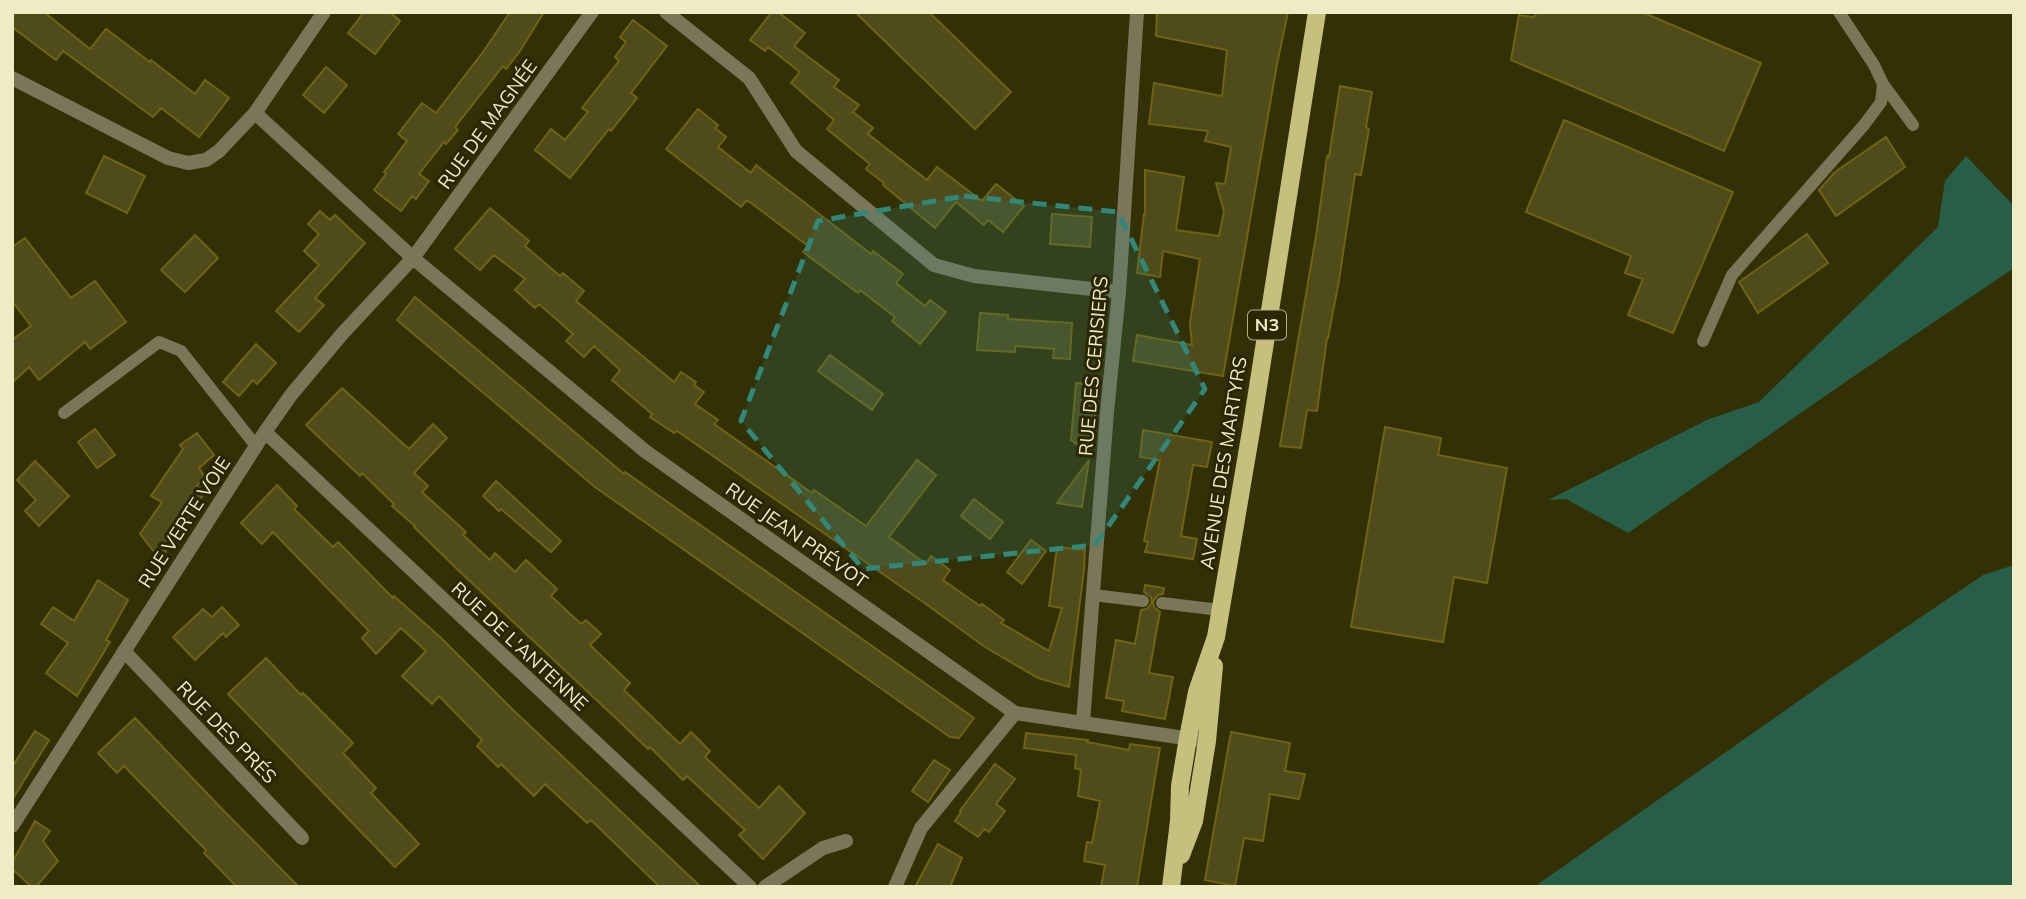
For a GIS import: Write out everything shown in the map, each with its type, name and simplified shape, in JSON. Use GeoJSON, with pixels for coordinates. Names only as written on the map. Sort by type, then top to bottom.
{"type":"FeatureCollection","features":[{"type":"Feature","properties":{"kind":"main road","name":"AVENUE DES MARTYRS"},"geometry":{"type":"LineString","coordinates":[[1172,882],[1194,821],[1207,741],[1220,610],[1317,12]]}},
{"type":"Feature","properties":{"kind":"main road","name":"AVENUE DES MARTYRS"},"geometry":{"type":"LineString","coordinates":[[1172,882],[1180,786],[1188,738],[1197,692],[1216,640]]}},
{"type":"Feature","properties":{"kind":"street"},"geometry":{"type":"LineString","coordinates":[[12,78],[168,158],[188,163],[206,160],[219,151],[255,113],[324,12]]}},
{"type":"Feature","properties":{"kind":"street","name":"RUE DE MAGNÉE"},"geometry":{"type":"LineString","coordinates":[[412,258],[592,12]]}},
{"type":"Feature","properties":{"kind":"street"},"geometry":{"type":"LineString","coordinates":[[666,12],[749,78],[796,151],[934,265],[975,276],[1119,292]]}},
{"type":"Feature","properties":{"kind":"street","name":"RUE DES CERISIERS"},"geometry":{"type":"LineString","coordinates":[[1083,722],[1119,292],[1137,12]]}},
{"type":"Feature","properties":{"kind":"street","name":"RUE JEAN PRÉVOT"},"geometry":{"type":"LineString","coordinates":[[255,113],[412,258],[645,451],[1015,713],[1207,741]]}},
{"type":"Feature","properties":{"kind":"street","name":"RUE VERTE VOIE"},"geometry":{"type":"LineString","coordinates":[[12,826],[291,395],[342,334],[412,258]]}},
{"type":"Feature","properties":{"kind":"street","name":"RUE DE L'ANTENNE"},"geometry":{"type":"LineString","coordinates":[[265,432],[750,887]]}},
{"type":"Feature","properties":{"kind":"street","name":"RUE DES PRÉS"},"geometry":{"type":"LineString","coordinates":[[124,651],[302,838]]}},
{"type":"Feature","properties":{"kind":"street"},"geometry":{"type":"LineString","coordinates":[[895,887],[920,828],[1015,713]]}},
{"type":"Feature","properties":{"kind":"street"},"geometry":{"type":"LineString","coordinates":[[765,887],[822,848],[846,841]]}},
{"type":"Feature","properties":{"kind":"lane"},"geometry":{"type":"LineString","coordinates":[[1839,12],[1874,65],[1883,84],[1913,125]]}},
{"type":"Feature","properties":{"kind":"lane"},"geometry":{"type":"LineString","coordinates":[[1703,341],[1732,275],[1864,125],[1881,102],[1883,84]]}},
{"type":"Feature","properties":{"kind":"lane"},"geometry":{"type":"LineString","coordinates":[[64,413],[159,342],[181,351],[256,446]]}},
{"type":"Feature","properties":{"kind":"lane"},"geometry":{"type":"LineString","coordinates":[[1093,595],[1143,601]]}},
{"type":"Feature","properties":{"kind":"lane"},"geometry":{"type":"LineString","coordinates":[[1162,603],[1220,610]]}},
{"type":"Feature","properties":{"kind":"highlighted area"},"geometry":{"type":"Polygon","coordinates":[[[964,196],[1118,212],[1205,389],[1095,545],[863,569],[741,421],[818,221],[964,196]]]}},
{"type":"Feature","properties":{"kind":"green space"},"geometry":{"type":"Polygon","coordinates":[[[1966,156],[2014,206],[2014,268],[1628,533],[1566,499],[1548,500],[1709,419],[1759,402],[1938,227],[1945,181],[1966,156]]]}},
{"type":"Feature","properties":{"kind":"green space"},"geometry":{"type":"Polygon","coordinates":[[[2014,565],[2014,887],[1534,887],[1983,575],[2014,565]]]}},
{"type":"Feature","properties":{"kind":"building"},"geometry":{"type":"Polygon","coordinates":[[[12,12],[44,12],[90,49],[106,29],[195,94],[205,80],[229,98],[199,137],[161,108],[153,117],[63,51],[56,60],[12,27],[12,12]]]}},
{"type":"Feature","properties":{"kind":"building"},"geometry":{"type":"Polygon","coordinates":[[[364,12],[390,12],[400,21],[375,54],[348,33],[364,12]]]}},
{"type":"Feature","properties":{"kind":"building"},"geometry":{"type":"Polygon","coordinates":[[[510,12],[544,12],[520,51],[506,69],[503,66],[455,127],[458,130],[446,144],[444,142],[419,174],[429,181],[416,199],[412,196],[401,211],[374,190],[407,141],[398,134],[422,103],[436,113],[510,12]]]}},
{"type":"Feature","properties":{"kind":"building"},"geometry":{"type":"Polygon","coordinates":[[[772,12],[778,12],[805,33],[794,46],[839,80],[834,87],[859,105],[853,112],[873,128],[868,134],[927,180],[937,167],[982,201],[996,184],[1024,206],[1003,232],[988,220],[984,225],[956,202],[935,228],[866,169],[870,164],[827,129],[834,120],[791,83],[800,72],[768,47],[765,51],[750,40],[772,12]]]}},
{"type":"Feature","properties":{"kind":"building"},"geometry":{"type":"Polygon","coordinates":[[[855,12],[929,12],[1011,92],[975,129],[855,12]]]}},
{"type":"Feature","properties":{"kind":"building"},"geometry":{"type":"Polygon","coordinates":[[[1157,12],[1288,12],[1223,376],[1133,361],[1137,335],[1192,345],[1190,323],[1200,259],[1163,251],[1160,277],[1137,273],[1145,214],[1145,170],[1184,177],[1176,230],[1219,236],[1224,211],[1216,183],[1225,184],[1231,147],[1205,141],[1208,131],[1149,124],[1154,83],[1222,96],[1227,50],[1156,36],[1157,12]]]}},
{"type":"Feature","properties":{"kind":"building"},"geometry":{"type":"Polygon","coordinates":[[[1537,12],[1642,12],[1761,63],[1724,151],[1511,60],[1519,15],[1534,17],[1537,12]]]}},
{"type":"Feature","properties":{"kind":"building"},"geometry":{"type":"Polygon","coordinates":[[[633,20],[667,46],[631,93],[637,98],[570,178],[535,150],[551,129],[565,140],[588,112],[582,108],[619,61],[615,57],[626,42],[620,37],[633,20]]]}},
{"type":"Feature","properties":{"kind":"building"},"geometry":{"type":"Polygon","coordinates":[[[326,67],[347,85],[324,113],[303,95],[326,67]]]}},
{"type":"Feature","properties":{"kind":"building"},"geometry":{"type":"Polygon","coordinates":[[[1340,86],[1372,92],[1366,127],[1369,129],[1361,175],[1355,174],[1317,411],[1307,410],[1301,448],[1280,446],[1327,156],[1329,157],[1340,86]]]}},
{"type":"Feature","properties":{"kind":"building"},"geometry":{"type":"Polygon","coordinates":[[[698,109],[718,125],[715,128],[726,137],[718,147],[751,173],[756,165],[871,254],[873,251],[903,274],[896,283],[925,306],[930,300],[946,312],[920,344],[892,321],[895,317],[803,252],[808,246],[747,200],[741,207],[666,149],[698,109]]]}},
{"type":"Feature","properties":{"kind":"building"},"geometry":{"type":"Polygon","coordinates":[[[1564,120],[1733,192],[1673,333],[1628,315],[1643,279],[1625,273],[1631,256],[1526,212],[1564,120]]]}},
{"type":"Feature","properties":{"kind":"building"},"geometry":{"type":"Polygon","coordinates":[[[1886,137],[1905,167],[1836,216],[1819,190],[1835,172],[1886,137]]]}},
{"type":"Feature","properties":{"kind":"building"},"geometry":{"type":"Polygon","coordinates":[[[104,156],[145,176],[127,213],[86,193],[104,156]]]}},
{"type":"Feature","properties":{"kind":"building"},"geometry":{"type":"Polygon","coordinates":[[[490,208],[529,241],[525,246],[560,276],[563,273],[584,291],[576,301],[674,382],[681,372],[696,382],[694,385],[704,392],[695,404],[718,420],[714,424],[812,493],[814,490],[866,526],[917,460],[936,475],[889,537],[926,564],[931,556],[950,570],[943,580],[1004,620],[1001,623],[1049,651],[1062,608],[1049,606],[1057,547],[1085,550],[1069,687],[1038,678],[985,647],[677,431],[674,433],[650,417],[652,414],[612,380],[620,370],[594,346],[584,357],[566,341],[573,334],[539,304],[535,308],[515,290],[525,279],[494,255],[480,270],[455,249],[490,208]]]}},
{"type":"Feature","properties":{"kind":"building"},"geometry":{"type":"Polygon","coordinates":[[[320,211],[330,220],[335,215],[365,243],[315,298],[324,305],[299,332],[276,311],[319,265],[304,251],[319,234],[308,224],[320,211]]]}},
{"type":"Feature","properties":{"kind":"building"},"geometry":{"type":"Polygon","coordinates":[[[1052,214],[1092,217],[1090,247],[1050,244],[1052,214]]]}},
{"type":"Feature","properties":{"kind":"building"},"geometry":{"type":"Polygon","coordinates":[[[1807,234],[1828,263],[1758,313],[1739,282],[1807,234]]]}},
{"type":"Feature","properties":{"kind":"building"},"geometry":{"type":"Polygon","coordinates":[[[195,235],[218,258],[185,292],[161,270],[195,235]]]}},
{"type":"Feature","properties":{"kind":"building"},"geometry":{"type":"Polygon","coordinates":[[[25,238],[71,298],[95,281],[126,322],[90,349],[85,342],[39,380],[29,367],[12,383],[12,340],[31,326],[12,301],[12,247],[25,238]]]}},
{"type":"Feature","properties":{"kind":"building"},"geometry":{"type":"Polygon","coordinates":[[[415,297],[624,474],[625,472],[974,718],[959,738],[950,737],[595,487],[397,320],[415,297]]]}},
{"type":"Feature","properties":{"kind":"building"},"geometry":{"type":"Polygon","coordinates":[[[980,313],[1008,315],[1008,319],[1072,323],[1070,359],[1053,358],[1054,349],[1015,346],[1015,352],[977,350],[980,313]]]}},
{"type":"Feature","properties":{"kind":"building"},"geometry":{"type":"Polygon","coordinates":[[[256,344],[276,363],[257,384],[253,380],[239,396],[223,382],[256,344]]]}},
{"type":"Feature","properties":{"kind":"building"},"geometry":{"type":"Polygon","coordinates":[[[830,355],[883,394],[872,410],[818,371],[830,355]]]}},
{"type":"Feature","properties":{"kind":"building"},"geometry":{"type":"Polygon","coordinates":[[[1076,383],[1099,384],[1090,454],[1071,440],[1076,383]]]}},
{"type":"Feature","properties":{"kind":"building"},"geometry":{"type":"Polygon","coordinates":[[[342,388],[409,449],[433,424],[447,438],[414,473],[428,486],[422,492],[466,532],[463,535],[490,560],[495,553],[515,572],[526,560],[557,589],[551,596],[581,624],[586,620],[601,634],[590,645],[630,683],[624,690],[680,744],[691,732],[710,751],[705,757],[759,808],[779,786],[805,813],[763,859],[739,835],[745,830],[687,776],[683,780],[650,747],[648,749],[456,568],[362,473],[360,476],[306,425],[342,388]]]}},
{"type":"Feature","properties":{"kind":"building"},"geometry":{"type":"Polygon","coordinates":[[[1385,427],[1441,438],[1438,455],[1507,468],[1487,583],[1454,577],[1443,642],[1351,627],[1385,427]]]}},
{"type":"Feature","properties":{"kind":"building"},"geometry":{"type":"Polygon","coordinates":[[[95,429],[115,455],[97,468],[78,442],[95,429]]]}},
{"type":"Feature","properties":{"kind":"building"},"geometry":{"type":"Polygon","coordinates":[[[1143,430],[1212,442],[1207,467],[1193,465],[1181,536],[1197,539],[1193,559],[1145,552],[1148,542],[1144,541],[1160,460],[1140,457],[1143,430]]]}},
{"type":"Feature","properties":{"kind":"building"},"geometry":{"type":"Polygon","coordinates":[[[197,433],[214,455],[199,468],[204,476],[197,486],[205,492],[160,559],[140,534],[162,502],[151,496],[183,449],[180,445],[197,433]]]}},
{"type":"Feature","properties":{"kind":"building"},"geometry":{"type":"Polygon","coordinates":[[[1089,460],[1082,507],[1057,503],[1089,460]]]}},
{"type":"Feature","properties":{"kind":"building"},"geometry":{"type":"Polygon","coordinates":[[[35,461],[69,496],[39,526],[25,511],[36,500],[17,480],[35,461]]]}},
{"type":"Feature","properties":{"kind":"building"},"geometry":{"type":"Polygon","coordinates":[[[496,481],[561,541],[551,552],[483,496],[496,481]]]}},
{"type":"Feature","properties":{"kind":"building"},"geometry":{"type":"Polygon","coordinates":[[[277,485],[297,506],[294,509],[333,547],[338,542],[393,598],[394,596],[440,637],[512,709],[701,887],[660,887],[591,820],[587,823],[545,784],[534,796],[501,764],[498,767],[477,746],[482,740],[439,696],[432,704],[402,676],[426,651],[401,628],[376,654],[362,638],[369,631],[273,532],[262,544],[241,523],[277,485]]]}},
{"type":"Feature","properties":{"kind":"building"},"geometry":{"type":"Polygon","coordinates":[[[974,499],[1003,522],[990,539],[961,516],[974,499]]]}},
{"type":"Feature","properties":{"kind":"building"},"geometry":{"type":"Polygon","coordinates":[[[1031,540],[1046,551],[1022,584],[1007,572],[1031,540]]]}},
{"type":"Feature","properties":{"kind":"building"},"geometry":{"type":"Polygon","coordinates":[[[98,580],[128,600],[106,640],[110,642],[77,696],[46,673],[68,643],[41,624],[53,607],[74,621],[98,580]]]}},
{"type":"Feature","properties":{"kind":"building"},"geometry":{"type":"Polygon","coordinates":[[[1145,585],[1164,588],[1163,594],[1153,601],[1154,607],[1160,612],[1149,673],[1173,677],[1165,719],[1122,711],[1124,701],[1106,698],[1116,640],[1135,644],[1141,610],[1147,609],[1152,603],[1151,597],[1144,592],[1145,585]]]}},
{"type":"Feature","properties":{"kind":"building"},"geometry":{"type":"Polygon","coordinates":[[[222,607],[239,625],[226,637],[223,633],[195,660],[173,637],[203,609],[212,617],[222,607]]]}},
{"type":"Feature","properties":{"kind":"building"},"geometry":{"type":"Polygon","coordinates":[[[266,658],[353,743],[343,753],[376,788],[371,793],[419,844],[395,867],[228,694],[266,658]]]}},
{"type":"Feature","properties":{"kind":"building"},"geometry":{"type":"Polygon","coordinates":[[[135,718],[299,887],[237,887],[204,853],[206,850],[124,766],[117,773],[98,753],[135,718]]]}},
{"type":"Feature","properties":{"kind":"building"},"geometry":{"type":"Polygon","coordinates":[[[35,731],[49,740],[12,800],[12,767],[35,731]]]}},
{"type":"Feature","properties":{"kind":"building"},"geometry":{"type":"Polygon","coordinates":[[[1231,732],[1290,743],[1285,771],[1305,774],[1299,799],[1270,794],[1263,841],[1244,838],[1235,886],[1205,880],[1231,732]]]}},
{"type":"Feature","properties":{"kind":"building"},"geometry":{"type":"Polygon","coordinates":[[[1026,733],[1088,740],[1087,742],[1129,750],[1130,744],[1160,748],[1137,887],[1101,887],[1105,865],[1084,861],[1087,842],[1092,843],[1100,801],[1078,796],[1081,770],[1075,768],[1076,755],[1024,748],[1026,733]]]}},
{"type":"Feature","properties":{"kind":"building"},"geometry":{"type":"Polygon","coordinates":[[[934,760],[950,770],[928,802],[912,791],[934,760]]]}},
{"type":"Feature","properties":{"kind":"building"},"geometry":{"type":"Polygon","coordinates":[[[995,764],[1015,779],[996,804],[1005,811],[989,832],[984,829],[978,837],[955,821],[995,764]]]}},
{"type":"Feature","properties":{"kind":"building"},"geometry":{"type":"Polygon","coordinates":[[[35,821],[50,831],[43,841],[58,861],[36,887],[32,887],[12,869],[12,863],[35,821]]]}},
{"type":"Feature","properties":{"kind":"building"},"geometry":{"type":"Polygon","coordinates":[[[938,844],[962,858],[950,887],[915,887],[938,844]]]}}]}
